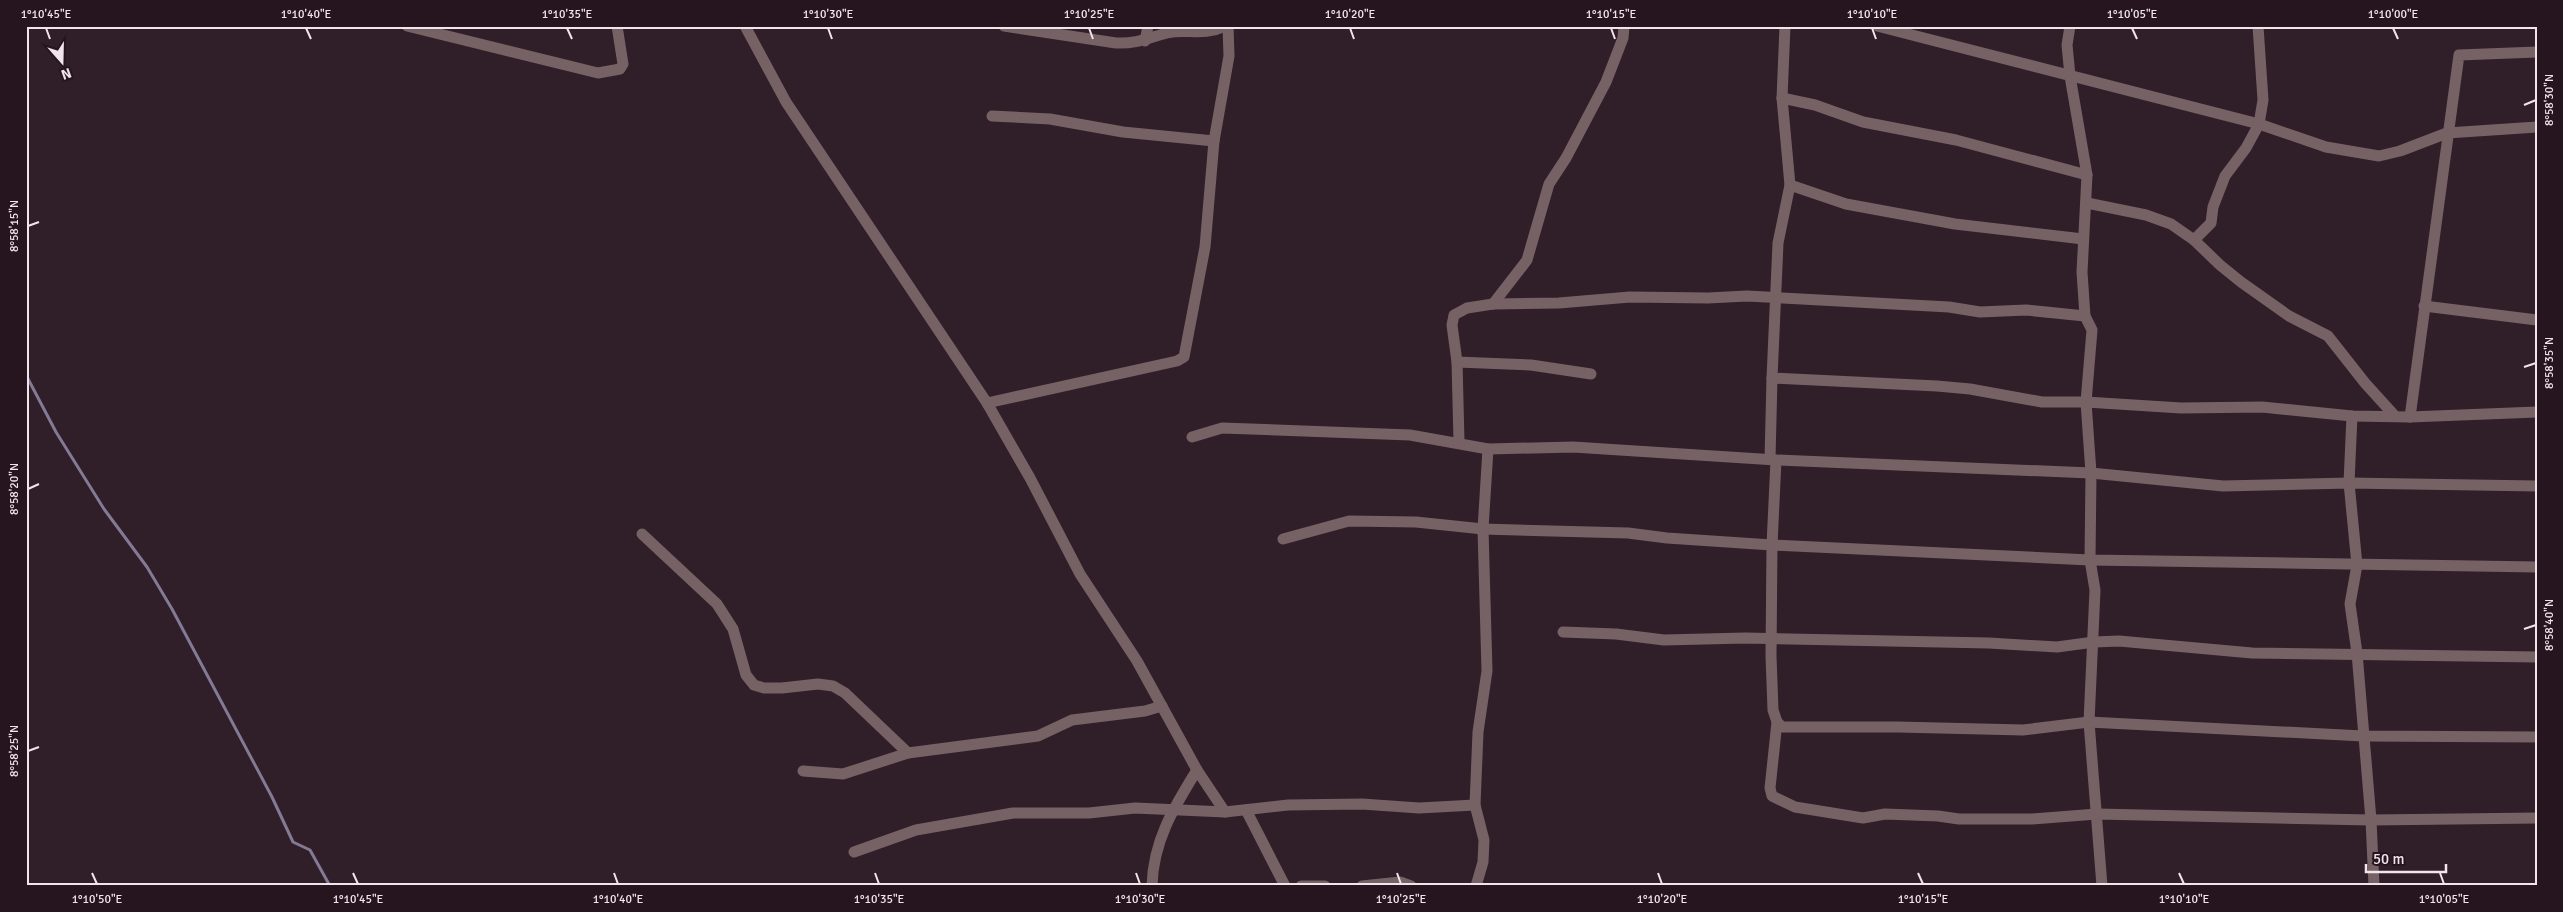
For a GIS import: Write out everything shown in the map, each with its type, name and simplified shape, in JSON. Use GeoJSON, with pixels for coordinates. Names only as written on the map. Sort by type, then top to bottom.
{"type":"FeatureCollection","features":[{"type":"Feature","properties":{"kind":"street"},"geometry":{"type":"LineString","coordinates":[[407,26],[598,72],[620,69],[623,64],[617,26]]}},
{"type":"Feature","properties":{"kind":"street"},"geometry":{"type":"LineString","coordinates":[[745,26],[786,102],[987,403],[1030,478],[1080,574],[1137,661],[1197,770],[1225,812]]}},
{"type":"Feature","properties":{"kind":"street"},"geometry":{"type":"LineString","coordinates":[[987,403],[1177,362],[1184,357],[1205,247],[1214,141],[1226,83],[1229,56],[1227,26],[1213,32],[1180,31],[1166,33],[1145,41],[1116,44],[1004,26]]}},
{"type":"Feature","properties":{"kind":"street"},"geometry":{"type":"LineString","coordinates":[[1145,41],[1148,26]]}},
{"type":"Feature","properties":{"kind":"street"},"geometry":{"type":"LineString","coordinates":[[1493,304],[1527,260],[1549,184],[1566,158],[1606,82],[1623,38],[1624,26]]}},
{"type":"Feature","properties":{"kind":"street"},"geometry":{"type":"LineString","coordinates":[[1785,26],[1782,98],[1790,185],[1778,243],[1772,378],[1773,710],[1777,722],[1770,788],[1772,796],[1778,801],[1794,807],[1863,818],[1885,814],[1938,816],[1959,819],[2032,818],[2097,814],[2371,820],[2537,818]]}},
{"type":"Feature","properties":{"kind":"street"},"geometry":{"type":"LineString","coordinates":[[1877,26],[2259,124],[2326,147],[2379,156],[2400,152],[2447,134],[2537,127]]}},
{"type":"Feature","properties":{"kind":"street"},"geometry":{"type":"LineString","coordinates":[[2070,26],[2067,45],[2070,76],[2087,175],[2082,288],[2085,316],[2092,330],[2086,402],[2091,473],[2090,560],[2095,590],[2089,722],[2102,886]]}},
{"type":"Feature","properties":{"kind":"street"},"geometry":{"type":"LineString","coordinates":[[2194,240],[2211,223],[2213,208],[2224,176],[2246,148],[2259,124],[2263,100],[2258,26]]}},
{"type":"Feature","properties":{"kind":"street"},"geometry":{"type":"LineString","coordinates":[[2410,417],[2459,55],[2537,52]]}},
{"type":"Feature","properties":{"kind":"street"},"geometry":{"type":"LineString","coordinates":[[1782,98],[1815,105],[1863,122],[1956,140],[2087,175]]}},
{"type":"Feature","properties":{"kind":"street"},"geometry":{"type":"LineString","coordinates":[[992,116],[1050,120],[1123,132],[1214,141]]}},
{"type":"Feature","properties":{"kind":"street"},"geometry":{"type":"LineString","coordinates":[[1790,185],[1846,204],[1956,224],[2083,240]]}},
{"type":"Feature","properties":{"kind":"street"},"geometry":{"type":"LineString","coordinates":[[2086,203],[2146,215],[2171,224],[2194,240],[2220,266],[2241,282],[2289,316],[2328,336],[2394,415]]}},
{"type":"Feature","properties":{"kind":"street"},"geometry":{"type":"LineString","coordinates":[[1459,442],[1457,362],[1452,325],[1454,315],[1467,308],[1493,304],[1558,303],[1630,297],[1747,296],[1949,307],[1980,312],[2026,310],[2085,316]]}},
{"type":"Feature","properties":{"kind":"street"},"geometry":{"type":"LineString","coordinates":[[2424,306],[2537,320]]}},
{"type":"Feature","properties":{"kind":"street"},"geometry":{"type":"LineString","coordinates":[[1457,362],[1531,365],[1591,374]]}},
{"type":"Feature","properties":{"kind":"street"},"geometry":{"type":"LineString","coordinates":[[1772,378],[1970,389],[2042,402],[2086,402],[2181,408],[2262,407],[2352,416],[2394,415],[2410,417],[2537,412]]}},
{"type":"Feature","properties":{"kind":"street"},"geometry":{"type":"LineString","coordinates":[[2352,416],[2349,483],[2357,564],[2350,604],[2357,653],[2371,820],[2374,886]]}},
{"type":"Feature","properties":{"kind":"street"},"geometry":{"type":"LineString","coordinates":[[1192,437],[1222,428],[1410,435],[1488,448],[1573,447],[1773,460],[2091,473],[2223,486],[2349,483],[2537,486]]}},
{"type":"Feature","properties":{"kind":"street"},"geometry":{"type":"LineString","coordinates":[[1476,886],[1483,862],[1484,840],[1475,805],[1478,732],[1487,672],[1483,529],[1488,448]]}},
{"type":"Feature","properties":{"kind":"street"},"geometry":{"type":"LineString","coordinates":[[1283,539],[1349,521],[1416,522],[1483,529],[1628,532],[1667,538],[1772,545],[2090,560],[2537,567]]}},
{"type":"Feature","properties":{"kind":"street"},"geometry":{"type":"LineString","coordinates":[[642,534],[717,604],[733,629],[746,675],[754,685],[764,688],[818,684],[832,686],[845,693],[908,753]]}},
{"type":"Feature","properties":{"kind":"street"},"geometry":{"type":"LineString","coordinates":[[1563,632],[1616,634],[1664,640],[1729,638],[1989,643],[2057,647],[2119,641],[2252,653],[2537,657]]}},
{"type":"Feature","properties":{"kind":"street"},"geometry":{"type":"LineString","coordinates":[[803,771],[843,774],[908,753],[1038,736],[1072,720],[1145,711],[1162,706]]}},
{"type":"Feature","properties":{"kind":"street"},"geometry":{"type":"LineString","coordinates":[[1777,722],[1782,727],[1898,726],[2022,730],[2089,722],[2363,736],[2537,737]]}},
{"type":"Feature","properties":{"kind":"street"},"geometry":{"type":"LineString","coordinates":[[1152,886],[1152,867],[1161,834],[1172,810],[1197,770]]}},
{"type":"Feature","properties":{"kind":"street"},"geometry":{"type":"LineString","coordinates":[[854,852],[916,830],[1006,814],[1046,811],[1089,814],[1135,808],[1225,812],[1288,805],[1362,804],[1419,808],[1475,805]]}},
{"type":"Feature","properties":{"kind":"street"},"geometry":{"type":"LineString","coordinates":[[1246,810],[1285,886]]}},
{"type":"Feature","properties":{"kind":"street"},"geometry":{"type":"LineString","coordinates":[[1362,886],[1400,882],[1411,886]]}},
{"type":"Feature","properties":{"kind":"street"},"geometry":{"type":"LineString","coordinates":[[1301,886],[1325,886]]}},
{"type":"Feature","properties":{"kind":"waterway"},"geometry":{"type":"LineString","coordinates":[[26,375],[56,432],[104,509],[147,567],[172,609],[272,797],[293,842],[310,850],[330,886]]}}]}
